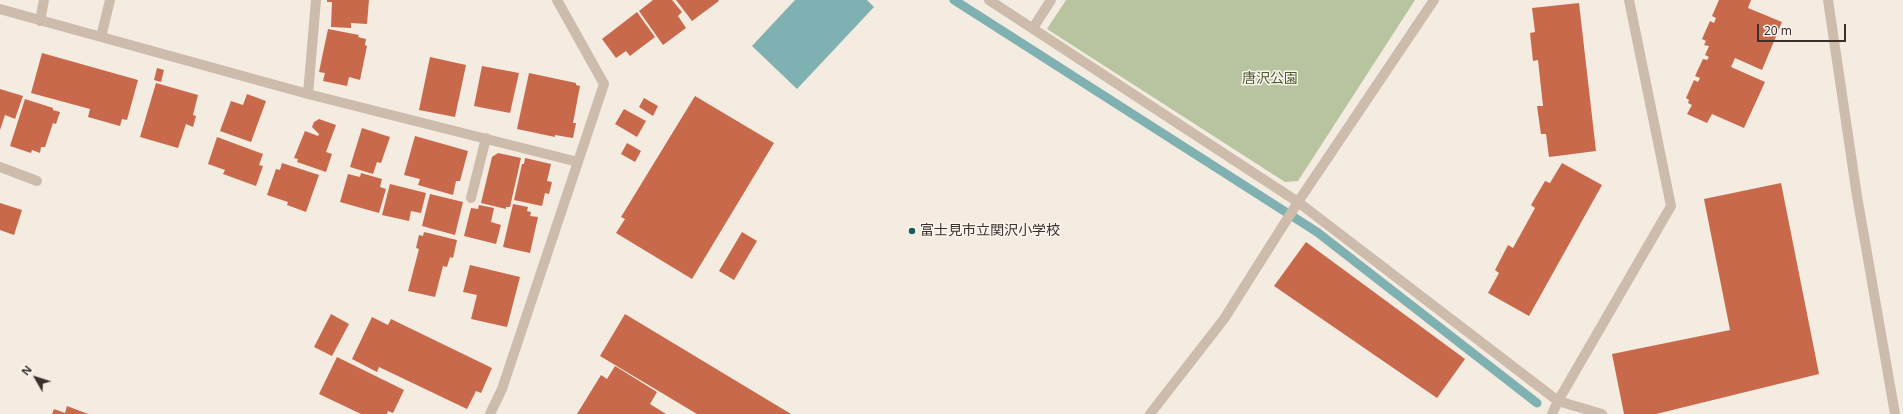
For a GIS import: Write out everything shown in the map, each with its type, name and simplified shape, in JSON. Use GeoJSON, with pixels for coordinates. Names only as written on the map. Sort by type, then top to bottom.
{"type":"FeatureCollection","features":[{"type":"Feature","properties":{"kind":"street"},"geometry":{"type":"LineString","coordinates":[[40,21],[44,0]]}},
{"type":"Feature","properties":{"kind":"street"},"geometry":{"type":"LineString","coordinates":[[101,37],[110,0]]}},
{"type":"Feature","properties":{"kind":"street"},"geometry":{"type":"LineString","coordinates":[[308,94],[316,0]]}},
{"type":"Feature","properties":{"kind":"street"},"geometry":{"type":"LineString","coordinates":[[490,414],[504,382],[604,84],[557,0]]}},
{"type":"Feature","properties":{"kind":"street"},"geometry":{"type":"LineString","coordinates":[[989,0],[1298,202],[1558,401],[1602,414]]}},
{"type":"Feature","properties":{"kind":"street"},"geometry":{"type":"LineString","coordinates":[[1033,28],[1051,0]]}},
{"type":"Feature","properties":{"kind":"street"},"geometry":{"type":"LineString","coordinates":[[1150,414],[1224,319],[1298,202],[1436,0]]}},
{"type":"Feature","properties":{"kind":"street"},"geometry":{"type":"LineString","coordinates":[[1552,414],[1558,401],[1671,206],[1629,0]]}},
{"type":"Feature","properties":{"kind":"street"},"geometry":{"type":"LineString","coordinates":[[1828,0],[1857,196],[1895,414]]}},
{"type":"Feature","properties":{"kind":"street"},"geometry":{"type":"LineString","coordinates":[[0,9],[308,94],[578,162]]}},
{"type":"Feature","properties":{"kind":"street"},"geometry":{"type":"LineString","coordinates":[[472,198],[486,138]]}},
{"type":"Feature","properties":{"kind":"street"},"geometry":{"type":"LineString","coordinates":[[0,167],[37,180]]}},
{"type":"Feature","properties":{"kind":"green space","name":"唐沢公園"},"geometry":{"type":"Polygon","coordinates":[[[1066,0],[1415,0],[1298,181],[1285,182],[1047,29],[1066,0]]]}},
{"type":"Feature","properties":{"kind":"water"},"geometry":{"type":"Polygon","coordinates":[[[795,0],[867,0],[874,7],[797,89],[752,46],[795,0]]]}},
{"type":"Feature","properties":{"kind":"building"},"geometry":{"type":"Polygon","coordinates":[[[327,0],[369,0],[367,24],[351,23],[351,28],[331,27],[332,2],[327,2],[327,0]]]}},
{"type":"Feature","properties":{"kind":"building"},"geometry":{"type":"Polygon","coordinates":[[[653,0],[672,0],[682,12],[678,16],[686,28],[663,45],[639,11],[653,0]]]}},
{"type":"Feature","properties":{"kind":"building"},"geometry":{"type":"Polygon","coordinates":[[[676,0],[718,0],[719,1],[692,21],[676,0]]]}},
{"type":"Feature","properties":{"kind":"building"},"geometry":{"type":"Polygon","coordinates":[[[1719,0],[1751,0],[1748,8],[1782,22],[1762,70],[1735,58],[1731,67],[1765,82],[1744,128],[1712,114],[1707,123],[1687,114],[1692,105],[1688,103],[1689,100],[1686,98],[1694,80],[1698,82],[1700,78],[1695,76],[1703,59],[1707,60],[1709,57],[1705,55],[1709,46],[1704,45],[1706,41],[1702,39],[1710,21],[1714,23],[1716,18],[1712,16],[1719,0]]]}},
{"type":"Feature","properties":{"kind":"building"},"geometry":{"type":"Polygon","coordinates":[[[1579,3],[1596,151],[1549,157],[1546,134],[1541,134],[1537,106],[1543,106],[1538,60],[1533,61],[1530,33],[1535,32],[1532,8],[1579,3]]]}},
{"type":"Feature","properties":{"kind":"building"},"geometry":{"type":"Polygon","coordinates":[[[637,12],[655,37],[630,56],[626,51],[616,58],[602,39],[637,12]]]}},
{"type":"Feature","properties":{"kind":"building"},"geometry":{"type":"Polygon","coordinates":[[[328,29],[359,35],[358,37],[366,39],[365,45],[367,46],[360,80],[349,77],[347,86],[323,81],[325,73],[319,72],[328,29]]]}},
{"type":"Feature","properties":{"kind":"building"},"geometry":{"type":"Polygon","coordinates":[[[42,53],[138,80],[127,120],[122,119],[120,126],[88,117],[90,109],[31,93],[42,53]]]}},
{"type":"Feature","properties":{"kind":"building"},"geometry":{"type":"Polygon","coordinates":[[[430,57],[466,65],[455,117],[419,110],[430,57]]]}},
{"type":"Feature","properties":{"kind":"building"},"geometry":{"type":"Polygon","coordinates":[[[482,66],[519,73],[510,113],[474,106],[482,66]]]}},
{"type":"Feature","properties":{"kind":"building"},"geometry":{"type":"Polygon","coordinates":[[[157,68],[164,70],[161,82],[154,80],[157,68]]]}},
{"type":"Feature","properties":{"kind":"building"},"geometry":{"type":"Polygon","coordinates":[[[529,73],[576,83],[576,85],[580,86],[573,123],[576,123],[573,138],[555,135],[555,137],[517,129],[529,73]]]}},
{"type":"Feature","properties":{"kind":"building"},"geometry":{"type":"Polygon","coordinates":[[[156,83],[198,95],[193,115],[196,116],[193,127],[186,124],[178,148],[140,137],[156,83]]]}},
{"type":"Feature","properties":{"kind":"building"},"geometry":{"type":"Polygon","coordinates":[[[0,89],[23,96],[15,119],[5,115],[0,130],[0,89]]]}},
{"type":"Feature","properties":{"kind":"building"},"geometry":{"type":"Polygon","coordinates":[[[247,94],[266,101],[251,142],[220,131],[231,101],[243,105],[247,94]]]}},
{"type":"Feature","properties":{"kind":"building"},"geometry":{"type":"Polygon","coordinates":[[[695,96],[774,143],[692,279],[616,233],[625,219],[621,217],[695,96]]]}},
{"type":"Feature","properties":{"kind":"building"},"geometry":{"type":"Polygon","coordinates":[[[644,98],[658,106],[653,116],[639,107],[644,98]]]}},
{"type":"Feature","properties":{"kind":"building"},"geometry":{"type":"Polygon","coordinates":[[[25,99],[53,108],[53,110],[60,112],[56,124],[53,123],[45,147],[41,147],[40,153],[32,150],[31,153],[10,146],[25,99]]]}},
{"type":"Feature","properties":{"kind":"building"},"geometry":{"type":"Polygon","coordinates":[[[624,109],[646,121],[637,137],[615,124],[624,109]]]}},
{"type":"Feature","properties":{"kind":"building"},"geometry":{"type":"Polygon","coordinates":[[[319,119],[336,125],[326,152],[332,154],[326,172],[297,162],[298,159],[294,158],[305,131],[318,136],[319,134],[312,127],[314,122],[319,119]]]}},
{"type":"Feature","properties":{"kind":"building"},"geometry":{"type":"Polygon","coordinates":[[[362,128],[390,137],[381,163],[377,162],[373,174],[350,167],[362,128]]]}},
{"type":"Feature","properties":{"kind":"building"},"geometry":{"type":"Polygon","coordinates":[[[415,136],[468,151],[460,181],[456,181],[453,195],[418,185],[420,179],[404,175],[415,136]]]}},
{"type":"Feature","properties":{"kind":"building"},"geometry":{"type":"Polygon","coordinates":[[[217,137],[263,154],[259,165],[263,166],[256,186],[223,174],[225,170],[208,164],[217,137]]]}},
{"type":"Feature","properties":{"kind":"building"},"geometry":{"type":"Polygon","coordinates":[[[627,143],[641,151],[635,162],[621,154],[627,143]]]}},
{"type":"Feature","properties":{"kind":"building"},"geometry":{"type":"Polygon","coordinates":[[[498,153],[521,158],[510,207],[506,207],[506,209],[481,203],[492,157],[498,153]]]}},
{"type":"Feature","properties":{"kind":"building"},"geometry":{"type":"Polygon","coordinates":[[[525,158],[551,164],[547,181],[552,182],[549,194],[545,193],[542,206],[514,200],[522,164],[524,164],[525,158]]]}},
{"type":"Feature","properties":{"kind":"building"},"geometry":{"type":"Polygon","coordinates":[[[282,163],[319,175],[306,212],[287,205],[288,202],[267,195],[276,169],[280,170],[282,163]]]}},
{"type":"Feature","properties":{"kind":"building"},"geometry":{"type":"Polygon","coordinates":[[[1562,163],[1602,185],[1529,316],[1488,293],[1499,273],[1495,270],[1508,245],[1513,248],[1535,208],[1531,205],[1545,181],[1550,183],[1562,163]]]}},
{"type":"Feature","properties":{"kind":"building"},"geometry":{"type":"Polygon","coordinates":[[[361,173],[382,179],[380,187],[386,189],[379,213],[340,202],[348,174],[360,177],[361,173]]]}},
{"type":"Feature","properties":{"kind":"building"},"geometry":{"type":"Polygon","coordinates":[[[1781,183],[1819,374],[1656,414],[1624,414],[1612,354],[1730,330],[1704,199],[1781,183]]]}},
{"type":"Feature","properties":{"kind":"building"},"geometry":{"type":"Polygon","coordinates":[[[390,184],[426,193],[421,213],[411,211],[409,221],[382,215],[390,184]]]}},
{"type":"Feature","properties":{"kind":"building"},"geometry":{"type":"Polygon","coordinates":[[[430,194],[463,202],[455,235],[422,226],[430,194]]]}},
{"type":"Feature","properties":{"kind":"building"},"geometry":{"type":"Polygon","coordinates":[[[0,203],[22,210],[14,235],[0,230],[0,203]]]}},
{"type":"Feature","properties":{"kind":"building"},"geometry":{"type":"Polygon","coordinates":[[[513,204],[528,207],[527,211],[531,212],[530,216],[538,217],[530,253],[503,247],[513,204]]]}},
{"type":"Feature","properties":{"kind":"building"},"geometry":{"type":"Polygon","coordinates":[[[479,205],[494,208],[491,222],[501,225],[496,244],[464,236],[471,208],[478,209],[479,205]]]}},
{"type":"Feature","properties":{"kind":"building"},"geometry":{"type":"Polygon","coordinates":[[[424,232],[457,240],[453,258],[450,257],[447,267],[443,266],[435,297],[408,291],[419,249],[416,248],[419,235],[423,236],[424,232]]]}},
{"type":"Feature","properties":{"kind":"building"},"geometry":{"type":"Polygon","coordinates":[[[742,232],[757,241],[734,280],[719,271],[742,232]]]}},
{"type":"Feature","properties":{"kind":"building"},"geometry":{"type":"Polygon","coordinates":[[[1306,242],[1465,359],[1437,398],[1274,286],[1306,242]]]}},
{"type":"Feature","properties":{"kind":"building"},"geometry":{"type":"Polygon","coordinates":[[[470,265],[520,277],[507,327],[471,319],[477,295],[463,292],[470,265]]]}},
{"type":"Feature","properties":{"kind":"building"},"geometry":{"type":"Polygon","coordinates":[[[331,314],[349,324],[332,356],[314,347],[331,314]]]}},
{"type":"Feature","properties":{"kind":"building"},"geometry":{"type":"Polygon","coordinates":[[[625,314],[791,414],[697,414],[600,356],[625,314]]]}},
{"type":"Feature","properties":{"kind":"building"},"geometry":{"type":"Polygon","coordinates":[[[372,317],[388,325],[391,319],[492,368],[481,393],[476,391],[467,409],[379,367],[377,372],[352,359],[372,317]]]}},
{"type":"Feature","properties":{"kind":"building"},"geometry":{"type":"Polygon","coordinates":[[[337,357],[404,390],[393,413],[388,411],[387,414],[361,414],[319,394],[337,357]]]}},
{"type":"Feature","properties":{"kind":"building"},"geometry":{"type":"Polygon","coordinates":[[[615,366],[657,392],[650,404],[666,414],[577,414],[601,375],[607,379],[615,366]]]}},
{"type":"Feature","properties":{"kind":"building"},"geometry":{"type":"Polygon","coordinates":[[[67,406],[88,414],[52,414],[54,409],[65,413],[67,406]]]}},
{"type":"Feature","properties":{"kind":"waterway"},"geometry":{"type":"LineString","coordinates":[[954,0],[1317,232],[1537,403]]}},
{"type":"Feature","properties":{"kind":"place","name":"富士見市立関沢小学校"},"geometry":{"type":"Point","coordinates":[912,231]}}]}
